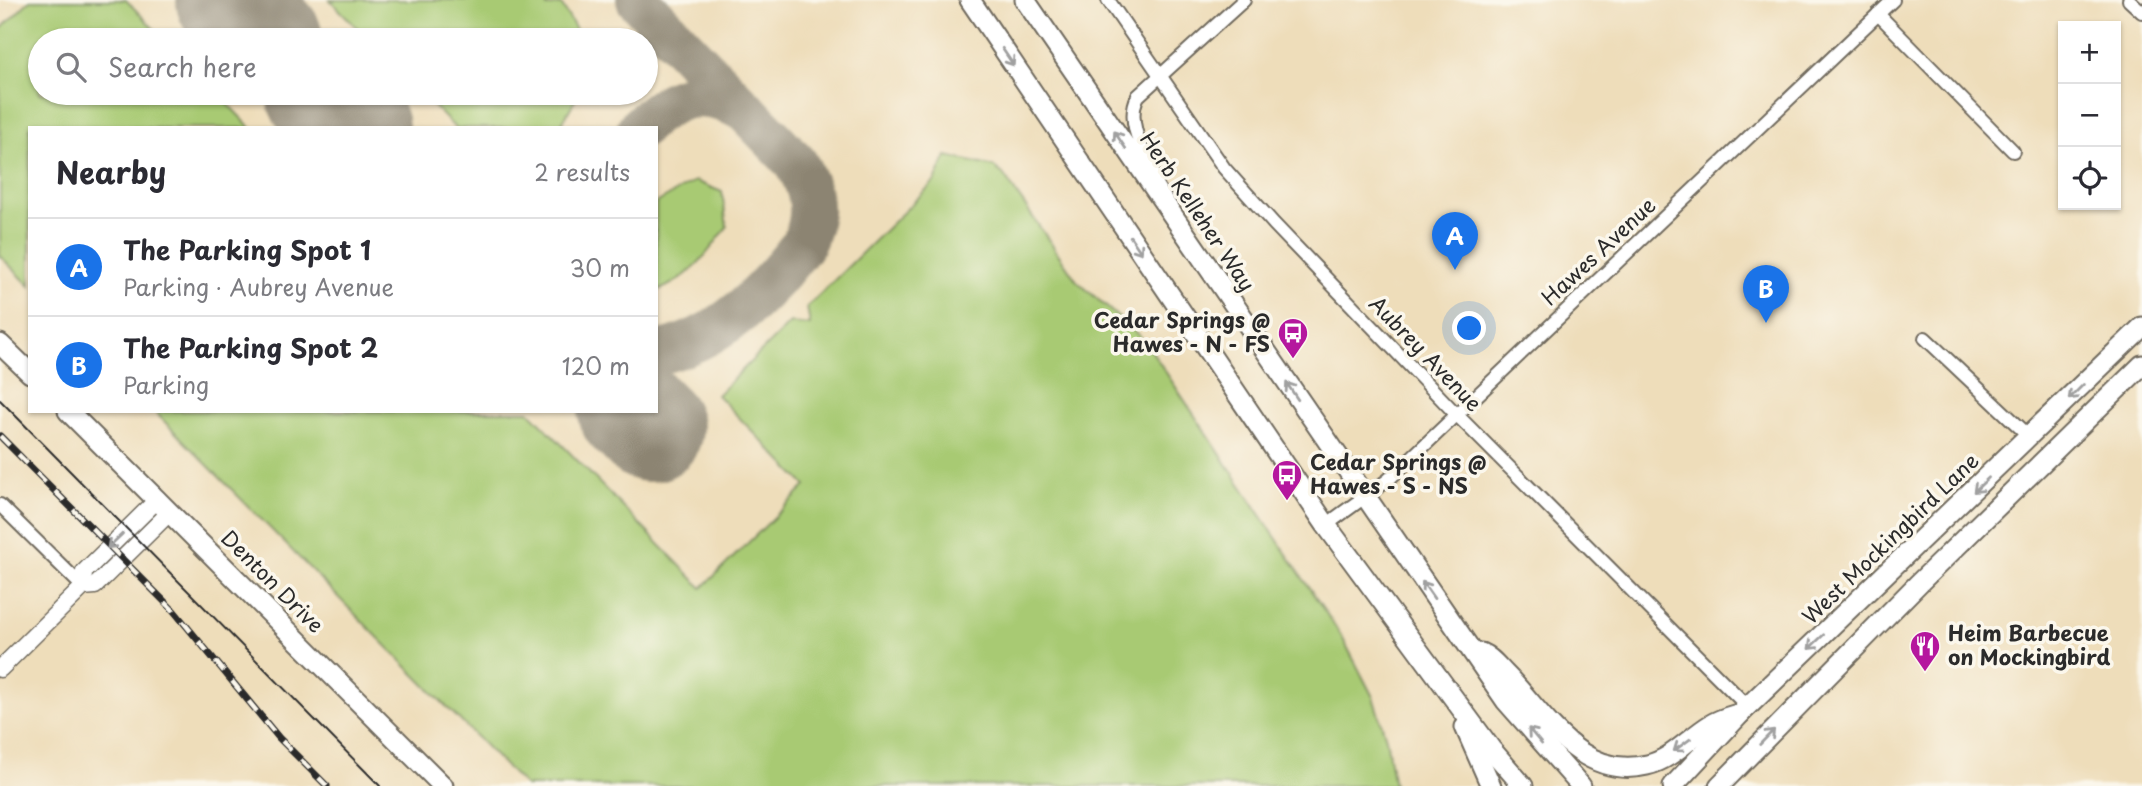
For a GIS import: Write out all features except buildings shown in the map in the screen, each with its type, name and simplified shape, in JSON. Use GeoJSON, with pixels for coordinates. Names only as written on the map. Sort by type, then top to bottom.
{"type":"FeatureCollection","features":[{"type":"Feature","properties":{"kind":"main road"},"geometry":{"type":"LineString","coordinates":[[970,0],[1326,525],[1450,695],[1523,786]]}},
{"type":"Feature","properties":{"kind":"main road","name":"Herb Kelleher Way"},"geometry":{"type":"LineString","coordinates":[[1025,0],[1364,498],[1506,701],[1581,786]]}},
{"type":"Feature","properties":{"kind":"main road","name":"West Mockingbird Lane"},"geometry":{"type":"LineString","coordinates":[[1673,786],[1745,710],[2030,438],[2142,327]]}},
{"type":"Feature","properties":{"kind":"main road"},"geometry":{"type":"LineString","coordinates":[[0,344],[28,371]]}},
{"type":"Feature","properties":{"kind":"main road"},"geometry":{"type":"LineString","coordinates":[[1719,786],[1918,584],[2142,365]]}},
{"type":"Feature","properties":{"kind":"main road","name":"Denton Drive"},"geometry":{"type":"LineString","coordinates":[[70,413],[443,786]]}},
{"type":"Feature","properties":{"kind":"main road"},"geometry":{"type":"LineString","coordinates":[[2030,438],[2049,455]]}},
{"type":"Feature","properties":{"kind":"main road"},"geometry":{"type":"LineString","coordinates":[[1899,564],[1918,584]]}},
{"type":"Feature","properties":{"kind":"main road"},"geometry":{"type":"LineString","coordinates":[[1468,646],[1486,655],[1563,740],[1585,757],[1604,764],[1636,767],[1659,762],[1713,723],[1745,710]]}},
{"type":"Feature","properties":{"kind":"main road"},"geometry":{"type":"LineString","coordinates":[[1450,695],[1491,786]]}},
{"type":"Feature","properties":{"kind":"street"},"geometry":{"type":"LineString","coordinates":[[1037,0],[1054,43]]}},
{"type":"Feature","properties":{"kind":"street","name":"Aubrey Avenue"},"geometry":{"type":"LineString","coordinates":[[1108,0],[1224,168],[1456,414],[1745,710]]}},
{"type":"Feature","properties":{"kind":"street"},"geometry":{"type":"LineString","coordinates":[[1172,216],[1132,116],[1138,96],[1244,0]]}},
{"type":"Feature","properties":{"kind":"street","name":"Hawes Avenue"},"geometry":{"type":"LineString","coordinates":[[1326,525],[1388,480],[1892,0]]}},
{"type":"Feature","properties":{"kind":"street"},"geometry":{"type":"LineString","coordinates":[[2129,0],[2142,12]]}},
{"type":"Feature","properties":{"kind":"street"},"geometry":{"type":"LineString","coordinates":[[1878,14],[2013,150]]}},
{"type":"Feature","properties":{"kind":"street"},"geometry":{"type":"LineString","coordinates":[[1925,338],[2030,438]]}},
{"type":"Feature","properties":{"kind":"street"},"geometry":{"type":"LineString","coordinates":[[0,505],[83,587]]}},
{"type":"Feature","properties":{"kind":"street"},"geometry":{"type":"LineString","coordinates":[[0,669],[83,587],[96,586],[164,505]]}},
{"type":"Feature","properties":{"kind":"green space"},"geometry":{"type":"Polygon","coordinates":[[[30,0],[126,0],[153,28],[28,28],[28,105],[229,105],[249,126],[28,126],[28,284],[0,256],[0,30],[30,0]]]}},
{"type":"Feature","properties":{"kind":"green space"},"geometry":{"type":"Polygon","coordinates":[[[330,0],[546,0],[547,7],[561,4],[575,28],[357,28],[330,0]]]}},
{"type":"Feature","properties":{"kind":"green space"},"geometry":{"type":"Polygon","coordinates":[[[433,105],[572,105],[560,126],[453,126],[433,105]]]}},
{"type":"Feature","properties":{"kind":"green space"},"geometry":{"type":"Polygon","coordinates":[[[947,156],[994,167],[1003,174],[1077,281],[1145,341],[1342,637],[1373,697],[1386,738],[1394,786],[525,786],[156,413],[531,413],[702,588],[806,486],[717,395],[790,323],[810,325],[807,307],[935,181],[947,156]]]}},
{"type":"Feature","properties":{"kind":"green space"},"geometry":{"type":"Polygon","coordinates":[[[695,181],[722,192],[727,227],[688,273],[658,290],[658,202],[695,181]]]}},
{"type":"Feature","properties":{"kind":"taxiway"},"geometry":{"type":"LineString","coordinates":[[638,0],[796,163],[806,183],[811,203],[810,223],[803,244],[756,297],[739,313],[700,338],[658,352]]}},
{"type":"Feature","properties":{"kind":"taxiway"},"geometry":{"type":"LineString","coordinates":[[641,126],[664,107],[688,97],[714,98],[745,110]]}},
{"type":"Feature","properties":{"kind":"runway"},"geometry":{"type":"LineString","coordinates":[[230,0],[257,28]]}},
{"type":"Feature","properties":{"kind":"runway"},"geometry":{"type":"LineString","coordinates":[[332,105],[353,126]]}},
{"type":"Feature","properties":{"kind":"runway"},"geometry":{"type":"LineString","coordinates":[[634,413],[649,428]]}},
{"type":"Feature","properties":{"kind":"tram line"},"geometry":{"type":"LineString","coordinates":[[0,400],[380,786]]}},
{"type":"Feature","properties":{"kind":"railway"},"geometry":{"type":"LineString","coordinates":[[0,436],[174,611],[279,738],[327,786]]}},
{"type":"Feature","properties":{"kind":"place","name":"The Parking Spot 1"},"geometry":{"type":"Point","coordinates":[1455,270]}},
{"type":"Feature","properties":{"kind":"place","name":"The Parking Spot 2"},"geometry":{"type":"Point","coordinates":[1766,323]}},
{"type":"Feature","properties":{"kind":"place","name":"Cedar Springs @ Hawes - N - FS"},"geometry":{"type":"Point","coordinates":[1293,360]}},
{"type":"Feature","properties":{"kind":"place","name":"Cedar Springs @ Hawes - S - NS"},"geometry":{"type":"Point","coordinates":[1287,502]}},
{"type":"Feature","properties":{"kind":"place","name":"Heim Barbecue on Mockingbird"},"geometry":{"type":"Point","coordinates":[1925,673]}}]}
